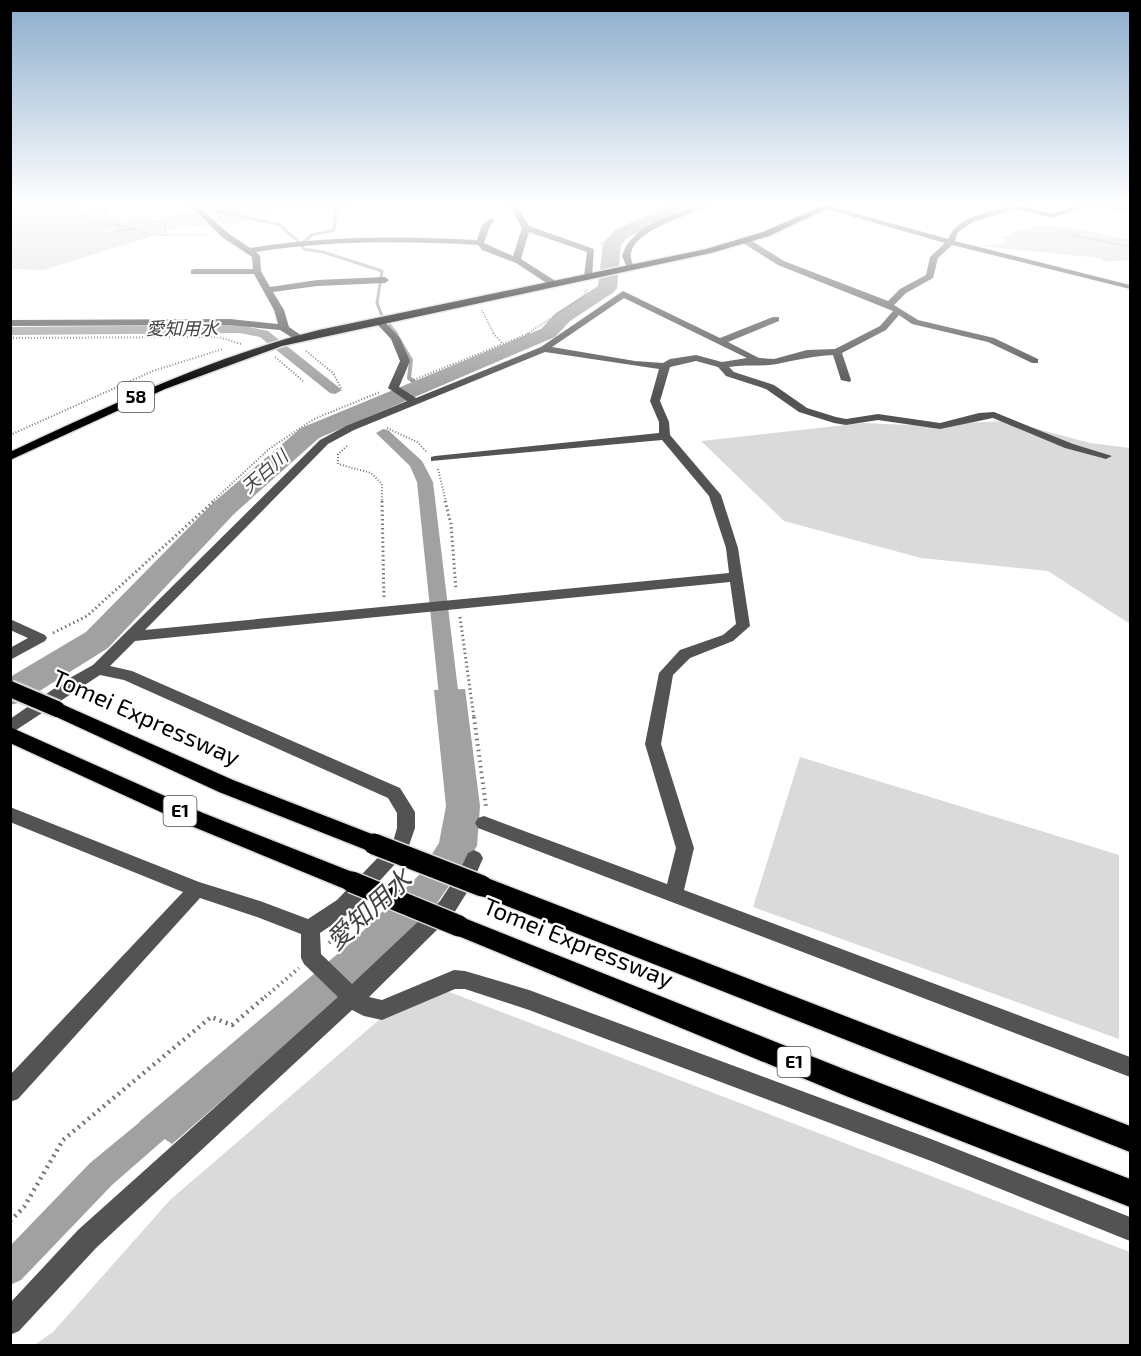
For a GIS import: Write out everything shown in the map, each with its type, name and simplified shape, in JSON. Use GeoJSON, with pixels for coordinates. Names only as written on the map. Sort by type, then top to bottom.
{"type":"FeatureCollection","features":[{"type":"Feature","properties":{"kind":"highway","name":"Tomei Expressway"},"geometry":{"type":"LineString","coordinates":[[10,689],[225,786],[1131,1139]]}},
{"type":"Feature","properties":{"kind":"highway","name":"Tomei Expressway"},"geometry":{"type":"LineString","coordinates":[[10,734],[196,819],[846,1083],[1131,1193]]}},
{"type":"Feature","properties":{"kind":"main road","name":"58"},"geometry":{"type":"LineString","coordinates":[[10,457],[149,390],[264,348],[478,300],[650,266]]}},
{"type":"Feature","properties":{"kind":"street"},"geometry":{"type":"LineString","coordinates":[[257,266],[257,271],[279,310],[284,327],[282,327]]}},
{"type":"Feature","properties":{"kind":"street"},"geometry":{"type":"LineString","coordinates":[[525,266],[554,284]]}},
{"type":"Feature","properties":{"kind":"street"},"geometry":{"type":"LineString","coordinates":[[592,266],[592,276]]}},
{"type":"Feature","properties":{"kind":"street"},"geometry":{"type":"LineString","coordinates":[[625,266],[621,290],[623,294],[721,341],[757,362]]}},
{"type":"Feature","properties":{"kind":"street"},"geometry":{"type":"LineString","coordinates":[[791,266],[893,309],[915,322],[991,340],[1035,361]]}},
{"type":"Feature","properties":{"kind":"street"},"geometry":{"type":"LineString","coordinates":[[544,350],[635,364],[664,366],[670,362],[696,358],[723,365],[774,362],[807,353],[837,352],[883,328],[903,291],[930,276],[932,266]]}},
{"type":"Feature","properties":{"kind":"street"},"geometry":{"type":"LineString","coordinates":[[1048,266],[1131,287]]}},
{"type":"Feature","properties":{"kind":"street"},"geometry":{"type":"LineString","coordinates":[[194,272],[257,271]]}},
{"type":"Feature","properties":{"kind":"street"},"geometry":{"type":"LineString","coordinates":[[269,290],[307,284],[386,280]]}},
{"type":"Feature","properties":{"kind":"street"},"geometry":{"type":"LineString","coordinates":[[10,728],[73,682],[98,669],[319,447],[350,428],[544,350],[623,294]]}},
{"type":"Feature","properties":{"kind":"street"},"geometry":{"type":"LineString","coordinates":[[721,341],[776,319]]}},
{"type":"Feature","properties":{"kind":"street"},"geometry":{"type":"LineString","coordinates":[[379,321],[395,338],[405,361],[395,386],[414,401]]}},
{"type":"Feature","properties":{"kind":"street"},"geometry":{"type":"LineString","coordinates":[[10,323],[230,322],[282,327],[296,339]]}},
{"type":"Feature","properties":{"kind":"street"},"geometry":{"type":"LineString","coordinates":[[837,352],[846,380]]}},
{"type":"Feature","properties":{"kind":"street"},"geometry":{"type":"LineString","coordinates":[[723,365],[730,374],[770,387],[803,410],[834,420],[846,422],[878,417],[940,426],[980,416],[994,415],[1069,446],[1106,456]]}},
{"type":"Feature","properties":{"kind":"street"},"geometry":{"type":"LineString","coordinates":[[664,366],[654,401],[664,422],[665,436],[715,495],[732,548],[743,626],[728,638],[685,654],[666,673],[653,744],[685,848],[673,895]]}},
{"type":"Feature","properties":{"kind":"street"},"geometry":{"type":"LineString","coordinates":[[435,459],[665,436]]}},
{"type":"Feature","properties":{"kind":"street"},"geometry":{"type":"LineString","coordinates":[[133,636],[735,577]]}},
{"type":"Feature","properties":{"kind":"street"},"geometry":{"type":"LineString","coordinates":[[10,624],[40,638]]}},
{"type":"Feature","properties":{"kind":"street"},"geometry":{"type":"LineString","coordinates":[[10,655],[40,638]]}},
{"type":"Feature","properties":{"kind":"street"},"geometry":{"type":"LineString","coordinates":[[98,669],[127,675],[394,794],[406,812],[401,846],[344,906],[310,929]]}},
{"type":"Feature","properties":{"kind":"street"},"geometry":{"type":"LineString","coordinates":[[10,814],[197,889],[260,909],[310,929]]}},
{"type":"Feature","properties":{"kind":"street"},"geometry":{"type":"LineString","coordinates":[[484,823],[1131,1067]]}},
{"type":"Feature","properties":{"kind":"street"},"geometry":{"type":"LineString","coordinates":[[10,1323],[87,1239],[449,907],[464,885],[474,858]]}},
{"type":"Feature","properties":{"kind":"street"},"geometry":{"type":"LineString","coordinates":[[10,1091],[197,889]]}},
{"type":"Feature","properties":{"kind":"street"},"geometry":{"type":"LineString","coordinates":[[310,929],[313,960],[364,1006],[382,1010],[454,979],[465,980],[529,1000],[1131,1229]]}},
{"type":"Feature","properties":{"kind":"path"},"geometry":{"type":"LineString","coordinates":[[40,638],[87,616],[269,449],[314,419],[530,333],[583,297],[588,292],[592,276]]}},
{"type":"Feature","properties":{"kind":"path"},"geometry":{"type":"LineString","coordinates":[[478,300],[497,340],[503,345]]}},
{"type":"Feature","properties":{"kind":"path"},"geometry":{"type":"LineString","coordinates":[[10,338],[218,337],[229,339],[243,346],[236,347]]}},
{"type":"Feature","properties":{"kind":"path"},"geometry":{"type":"LineString","coordinates":[[296,339],[333,373],[341,388]]}},
{"type":"Feature","properties":{"kind":"path"},"geometry":{"type":"LineString","coordinates":[[10,435],[170,364],[210,351],[229,348]]}},
{"type":"Feature","properties":{"kind":"path"},"geometry":{"type":"LineString","coordinates":[[264,348],[303,381]]}},
{"type":"Feature","properties":{"kind":"path"},"geometry":{"type":"LineString","coordinates":[[350,428],[354,431],[354,437],[338,454],[338,464],[371,473],[382,483],[384,611]]}},
{"type":"Feature","properties":{"kind":"path"},"geometry":{"type":"LineString","coordinates":[[10,1221],[24,1207],[63,1140],[211,1017],[232,1025],[313,960],[371,909]]}},
{"type":"Feature","properties":{"kind":"shaded area"},"geometry":{"type":"Polygon","coordinates":[[[11,266],[55,266],[43,270],[11,269],[11,266]]]}},
{"type":"Feature","properties":{"kind":"shaded area"},"geometry":{"type":"Polygon","coordinates":[[[1008,421],[1090,443],[1130,448],[1130,624],[1048,571],[921,558],[784,521],[701,441],[863,423],[910,425],[1008,421]]]}},
{"type":"Feature","properties":{"kind":"shaded area"},"geometry":{"type":"Polygon","coordinates":[[[465,689],[480,806],[477,846],[418,930],[172,1144],[139,1122],[354,940],[419,875],[439,843],[446,806],[434,690],[465,689]]]}},
{"type":"Feature","properties":{"kind":"shaded area"},"geometry":{"type":"Polygon","coordinates":[[[800,757],[1119,855],[1119,1039],[753,907],[800,757]]]}},
{"type":"Feature","properties":{"kind":"shaded area"},"geometry":{"type":"Polygon","coordinates":[[[423,982],[1130,1252],[1130,1345],[33,1346],[53,1332],[170,1200],[423,982]]]}},
{"type":"Feature","properties":{"kind":"waterway"},"geometry":{"type":"LineString","coordinates":[[367,266],[382,271],[377,303],[382,316],[397,334]]}},
{"type":"Feature","properties":{"kind":"waterway","name":"天白川"},"geometry":{"type":"LineString","coordinates":[[10,693],[97,640],[224,508],[310,433],[548,333],[563,317],[607,288],[609,266]]}},
{"type":"Feature","properties":{"kind":"waterway","name":"愛知用水"},"geometry":{"type":"LineString","coordinates":[[10,331],[240,329],[264,334],[335,390]]}},
{"type":"Feature","properties":{"kind":"waterway"},"geometry":{"type":"LineString","coordinates":[[395,333],[411,360],[409,378],[422,387]]}},
{"type":"Feature","properties":{"kind":"waterway","name":"愛知用水"},"geometry":{"type":"LineString","coordinates":[[383,433],[417,464],[425,482],[451,715]]}},
{"type":"Feature","properties":{"kind":"waterway","name":"愛知用水"},"geometry":{"type":"LineString","coordinates":[[10,1269],[101,1174],[173,1113]]}}]}
